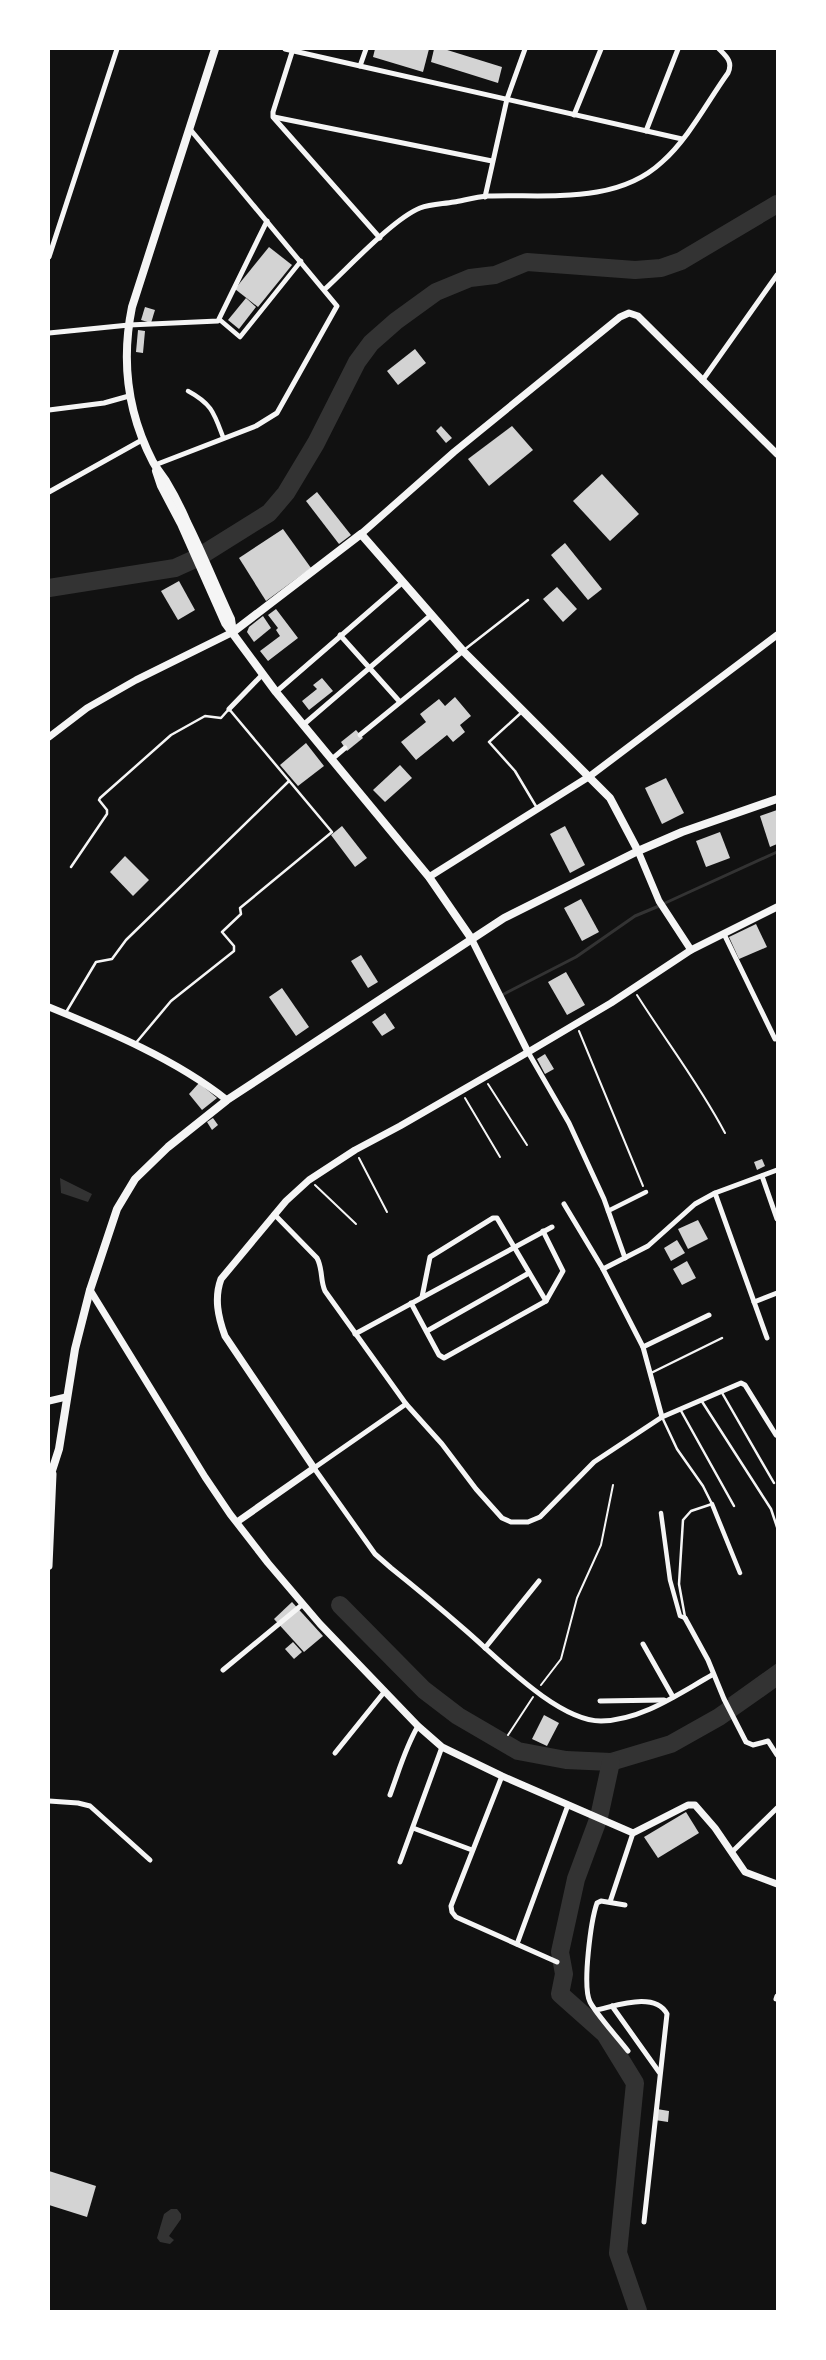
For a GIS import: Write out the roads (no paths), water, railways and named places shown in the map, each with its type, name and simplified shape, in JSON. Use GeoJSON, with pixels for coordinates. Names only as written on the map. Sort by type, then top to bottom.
{"type":"FeatureCollection","features":[{"type":"Feature","properties":{"kind":"main road"},"geometry":{"type":"LineString","coordinates":[[215,49],[150,250],[128,325],[127,370],[130,396],[142,440],[155,465],[167,482],[209,578],[231,619],[233,632],[262,675],[429,877],[471,938]]}},
{"type":"Feature","properties":{"kind":"main road"},"geometry":{"type":"LineString","coordinates":[[233,632],[361,534],[463,650],[610,798],[638,851]]}},
{"type":"Feature","properties":{"kind":"main road"},"geometry":{"type":"LineString","coordinates":[[49,1480],[58,1449],[75,1349],[90,1290],[116,1209],[135,1179],[168,1147],[227,1100],[361,1014],[471,938],[513,913],[638,851],[682,832],[777,799]]}},
{"type":"Feature","properties":{"kind":"street"},"geometry":{"type":"LineString","coordinates":[[49,258],[117,49]]}},
{"type":"Feature","properties":{"kind":"street"},"geometry":{"type":"LineString","coordinates":[[285,49],[682,139]]}},
{"type":"Feature","properties":{"kind":"street"},"geometry":{"type":"LineString","coordinates":[[360,66],[366,49]]}},
{"type":"Feature","properties":{"kind":"street"},"geometry":{"type":"LineString","coordinates":[[485,196],[507,99],[525,49]]}},
{"type":"Feature","properties":{"kind":"street"},"geometry":{"type":"LineString","coordinates":[[574,114],[601,49]]}},
{"type":"Feature","properties":{"kind":"street"},"geometry":{"type":"LineString","coordinates":[[646,131],[678,49]]}},
{"type":"Feature","properties":{"kind":"street"},"geometry":{"type":"LineString","coordinates":[[325,289],[380,238],[407,216],[420,209],[485,196],[585,194],[621,186],[644,176],[662,162],[682,139],[730,67],[727,57],[719,49]]}},
{"type":"Feature","properties":{"kind":"street"},"geometry":{"type":"LineString","coordinates":[[293,50],[273,112],[274,117],[380,238]]}},
{"type":"Feature","properties":{"kind":"street"},"geometry":{"type":"LineString","coordinates":[[274,117],[492,160]]}},
{"type":"Feature","properties":{"kind":"street"},"geometry":{"type":"LineString","coordinates":[[155,465],[223,437],[256,426],[277,413],[337,306],[325,289],[300,262],[189,128]]}},
{"type":"Feature","properties":{"kind":"street"},"geometry":{"type":"LineString","coordinates":[[49,333],[128,325],[213,323],[220,320],[267,221]]}},
{"type":"Feature","properties":{"kind":"street"},"geometry":{"type":"LineString","coordinates":[[220,320],[240,337],[300,262]]}},
{"type":"Feature","properties":{"kind":"street"},"geometry":{"type":"LineString","coordinates":[[702,381],[777,275]]}},
{"type":"Feature","properties":{"kind":"street"},"geometry":{"type":"LineString","coordinates":[[361,534],[454,452],[620,317],[629,313],[638,316],[777,454]]}},
{"type":"Feature","properties":{"kind":"street"},"geometry":{"type":"LineString","coordinates":[[188,390],[206,402],[215,415],[223,437]]}},
{"type":"Feature","properties":{"kind":"street"},"geometry":{"type":"LineString","coordinates":[[49,410],[104,403],[130,396]]}},
{"type":"Feature","properties":{"kind":"street"},"geometry":{"type":"LineString","coordinates":[[49,492],[142,440]]}},
{"type":"Feature","properties":{"kind":"street"},"geometry":{"type":"LineString","coordinates":[[276,692],[403,582]]}},
{"type":"Feature","properties":{"kind":"street"},"geometry":{"type":"LineString","coordinates":[[303,725],[431,615]]}},
{"type":"Feature","properties":{"kind":"street"},"geometry":{"type":"LineString","coordinates":[[49,737],[87,708],[233,632]]}},
{"type":"Feature","properties":{"kind":"street"},"geometry":{"type":"LineString","coordinates":[[429,877],[590,776],[777,634]]}},
{"type":"Feature","properties":{"kind":"street"},"geometry":{"type":"LineString","coordinates":[[340,636],[400,702]]}},
{"type":"Feature","properties":{"kind":"street"},"geometry":{"type":"LineString","coordinates":[[360,735],[463,650]]}},
{"type":"Feature","properties":{"kind":"street"},"geometry":{"type":"LineString","coordinates":[[229,709],[262,675]]}},
{"type":"Feature","properties":{"kind":"street"},"geometry":{"type":"LineString","coordinates":[[332,759],[345,748]]}},
{"type":"Feature","properties":{"kind":"street"},"geometry":{"type":"LineString","coordinates":[[638,851],[659,901],[691,950]]}},
{"type":"Feature","properties":{"kind":"street"},"geometry":{"type":"LineString","coordinates":[[712,1675],[667,1700],[624,1718],[588,1720],[575,1716],[536,1691],[375,1554],[314,1468],[226,1336],[218,1312],[217,1291],[221,1279],[274,1214],[309,1180],[354,1150],[461,1092],[576,1024],[691,950],[777,907]]}},
{"type":"Feature","properties":{"kind":"street"},"geometry":{"type":"LineString","coordinates":[[724,934],[775,1040]]}},
{"type":"Feature","properties":{"kind":"street"},"geometry":{"type":"LineString","coordinates":[[471,938],[528,1052],[569,1123],[608,1211],[625,1258]]}},
{"type":"Feature","properties":{"kind":"street"},"geometry":{"type":"LineString","coordinates":[[49,1007],[134,1045],[203,1081],[227,1100]]}},
{"type":"Feature","properties":{"kind":"street"},"geometry":{"type":"LineString","coordinates":[[603,1269],[648,1246],[695,1204],[715,1194],[777,1170]]}},
{"type":"Feature","properties":{"kind":"street"},"geometry":{"type":"LineString","coordinates":[[762,1176],[777,1219]]}},
{"type":"Feature","properties":{"kind":"street"},"geometry":{"type":"LineString","coordinates":[[608,1211],[646,1192]]}},
{"type":"Feature","properties":{"kind":"street"},"geometry":{"type":"LineString","coordinates":[[715,1194],[767,1338]]}},
{"type":"Feature","properties":{"kind":"street"},"geometry":{"type":"LineString","coordinates":[[564,1204],[603,1269],[643,1347],[662,1417]]}},
{"type":"Feature","properties":{"kind":"street"},"geometry":{"type":"LineString","coordinates":[[274,1214],[317,1258],[320,1264],[322,1284],[325,1291],[406,1404],[502,1518],[518,1524],[540,1517],[594,1462],[662,1417],[741,1383],[745,1385],[776,1435]]}},
{"type":"Feature","properties":{"kind":"street"},"geometry":{"type":"LineString","coordinates":[[422,1297],[430,1256],[493,1218],[497,1218],[500,1220],[546,1301]]}},
{"type":"Feature","properties":{"kind":"street"},"geometry":{"type":"LineString","coordinates":[[355,1334],[552,1227]]}},
{"type":"Feature","properties":{"kind":"street"},"geometry":{"type":"LineString","coordinates":[[411,1303],[441,1358],[444,1358],[546,1301],[564,1271],[543,1231]]}},
{"type":"Feature","properties":{"kind":"street"},"geometry":{"type":"LineString","coordinates":[[427,1331],[529,1273]]}},
{"type":"Feature","properties":{"kind":"street"},"geometry":{"type":"LineString","coordinates":[[90,1290],[204,1477],[237,1522],[303,1604],[418,1726],[442,1747],[502,1776],[633,1833]]}},
{"type":"Feature","properties":{"kind":"street"},"geometry":{"type":"LineString","coordinates":[[754,1302],[777,1293]]}},
{"type":"Feature","properties":{"kind":"street"},"geometry":{"type":"LineString","coordinates":[[643,1347],[709,1315]]}},
{"type":"Feature","properties":{"kind":"street"},"geometry":{"type":"LineString","coordinates":[[49,1401],[66,1397]]}},
{"type":"Feature","properties":{"kind":"street"},"geometry":{"type":"LineString","coordinates":[[237,1522],[406,1404]]}},
{"type":"Feature","properties":{"kind":"street"},"geometry":{"type":"LineString","coordinates":[[49,1566],[53,1470]]}},
{"type":"Feature","properties":{"kind":"street"},"geometry":{"type":"LineString","coordinates":[[712,1504],[740,1573]]}},
{"type":"Feature","properties":{"kind":"street"},"geometry":{"type":"LineString","coordinates":[[661,1513],[670,1580],[680,1616],[686,1618],[708,1660],[712,1675],[748,1744],[753,1745],[768,1741],[777,1755]]}},
{"type":"Feature","properties":{"kind":"street"},"geometry":{"type":"LineString","coordinates":[[485,1648],[540,1581]]}},
{"type":"Feature","properties":{"kind":"street"},"geometry":{"type":"LineString","coordinates":[[223,1670],[303,1604]]}},
{"type":"Feature","properties":{"kind":"street"},"geometry":{"type":"LineString","coordinates":[[642,1644],[673,1697]]}},
{"type":"Feature","properties":{"kind":"street"},"geometry":{"type":"LineString","coordinates":[[335,1753],[385,1691]]}},
{"type":"Feature","properties":{"kind":"street"},"geometry":{"type":"LineString","coordinates":[[600,1701],[667,1700]]}},
{"type":"Feature","properties":{"kind":"street"},"geometry":{"type":"LineString","coordinates":[[390,1795],[403,1762],[406,1747],[418,1726]]}},
{"type":"Feature","properties":{"kind":"street"},"geometry":{"type":"LineString","coordinates":[[400,1862],[442,1747]]}},
{"type":"Feature","properties":{"kind":"street"},"geometry":{"type":"LineString","coordinates":[[502,1776],[451,1906],[452,1912],[456,1917],[556,1962]]}},
{"type":"Feature","properties":{"kind":"street"},"geometry":{"type":"LineString","coordinates":[[49,1801],[78,1803],[90,1806],[150,1860]]}},
{"type":"Feature","properties":{"kind":"street"},"geometry":{"type":"LineString","coordinates":[[610,1902],[633,1833],[692,1804],[701,1811],[747,1874],[777,1884]]}},
{"type":"Feature","properties":{"kind":"street"},"geometry":{"type":"LineString","coordinates":[[517,1944],[568,1805]]}},
{"type":"Feature","properties":{"kind":"street"},"geometry":{"type":"LineString","coordinates":[[732,1852],[777,1808]]}},
{"type":"Feature","properties":{"kind":"street"},"geometry":{"type":"LineString","coordinates":[[413,1828],[472,1850]]}},
{"type":"Feature","properties":{"kind":"street"},"geometry":{"type":"LineString","coordinates":[[625,1906],[600,1901],[596,1905],[588,1958],[586,1988],[590,2002],[628,2051]]}},
{"type":"Feature","properties":{"kind":"street"},"geometry":{"type":"LineString","coordinates":[[596,2010],[650,2001],[664,2008],[667,2014],[659,2072],[644,2222]]}},
{"type":"Feature","properties":{"kind":"street"},"geometry":{"type":"LineString","coordinates":[[612,2006],[659,2072]]}},
{"type":"Feature","properties":{"kind":"lane"},"geometry":{"type":"LineString","coordinates":[[463,650],[528,600]]}},
{"type":"Feature","properties":{"kind":"lane"},"geometry":{"type":"LineString","coordinates":[[70,868],[107,814],[100,798],[171,735],[205,716],[221,718],[229,709],[332,832],[239,909],[240,914],[222,932],[234,946],[234,950],[171,1000],[134,1045]]}},
{"type":"Feature","properties":{"kind":"lane"},"geometry":{"type":"LineString","coordinates":[[523,712],[489,742],[515,771],[538,810]]}},
{"type":"Feature","properties":{"kind":"lane"},"geometry":{"type":"LineString","coordinates":[[65,1014],[96,962],[112,959],[123,944],[289,781]]}},
{"type":"Feature","properties":{"kind":"lane"},"geometry":{"type":"LineString","coordinates":[[650,1373],[722,1338]]}},
{"type":"Feature","properties":{"kind":"lane"},"geometry":{"type":"LineString","coordinates":[[721,1391],[774,1483]]}},
{"type":"Feature","properties":{"kind":"lane"},"geometry":{"type":"LineString","coordinates":[[701,1399],[770,1509],[777,1527]]}},
{"type":"Feature","properties":{"kind":"lane"},"geometry":{"type":"LineString","coordinates":[[680,1408],[734,1506]]}},
{"type":"Feature","properties":{"kind":"lane"},"geometry":{"type":"LineString","coordinates":[[662,1417],[674,1444],[703,1486],[712,1504],[691,1512],[682,1520],[679,1584],[686,1618]]}},
{"type":"Feature","properties":{"kind":"waterway"},"geometry":{"type":"LineString","coordinates":[[49,588],[175,568],[197,558],[269,513],[286,493],[316,443],[357,362],[371,343],[396,321],[436,292],[470,278],[495,275],[527,262],[635,270],[661,268],[681,261],[777,204]]}},
{"type":"Feature","properties":{"kind":"waterway"},"geometry":{"type":"LineString","coordinates":[[663,904],[777,852]]}},
{"type":"Feature","properties":{"kind":"waterway"},"geometry":{"type":"LineString","coordinates":[[502,995],[576,957],[635,916],[659,906]]}},
{"type":"Feature","properties":{"kind":"waterway"},"geometry":{"type":"LineString","coordinates":[[340,1605],[424,1690],[458,1716],[518,1751],[566,1760],[611,1762],[671,1744],[719,1717],[777,1676]]}},
{"type":"Feature","properties":{"kind":"waterway"},"geometry":{"type":"LineString","coordinates":[[611,1762],[599,1817],[576,1879],[560,1952],[564,1974],[560,1994],[605,2034],[635,2083],[618,2253],[638,2311]]}}]}
